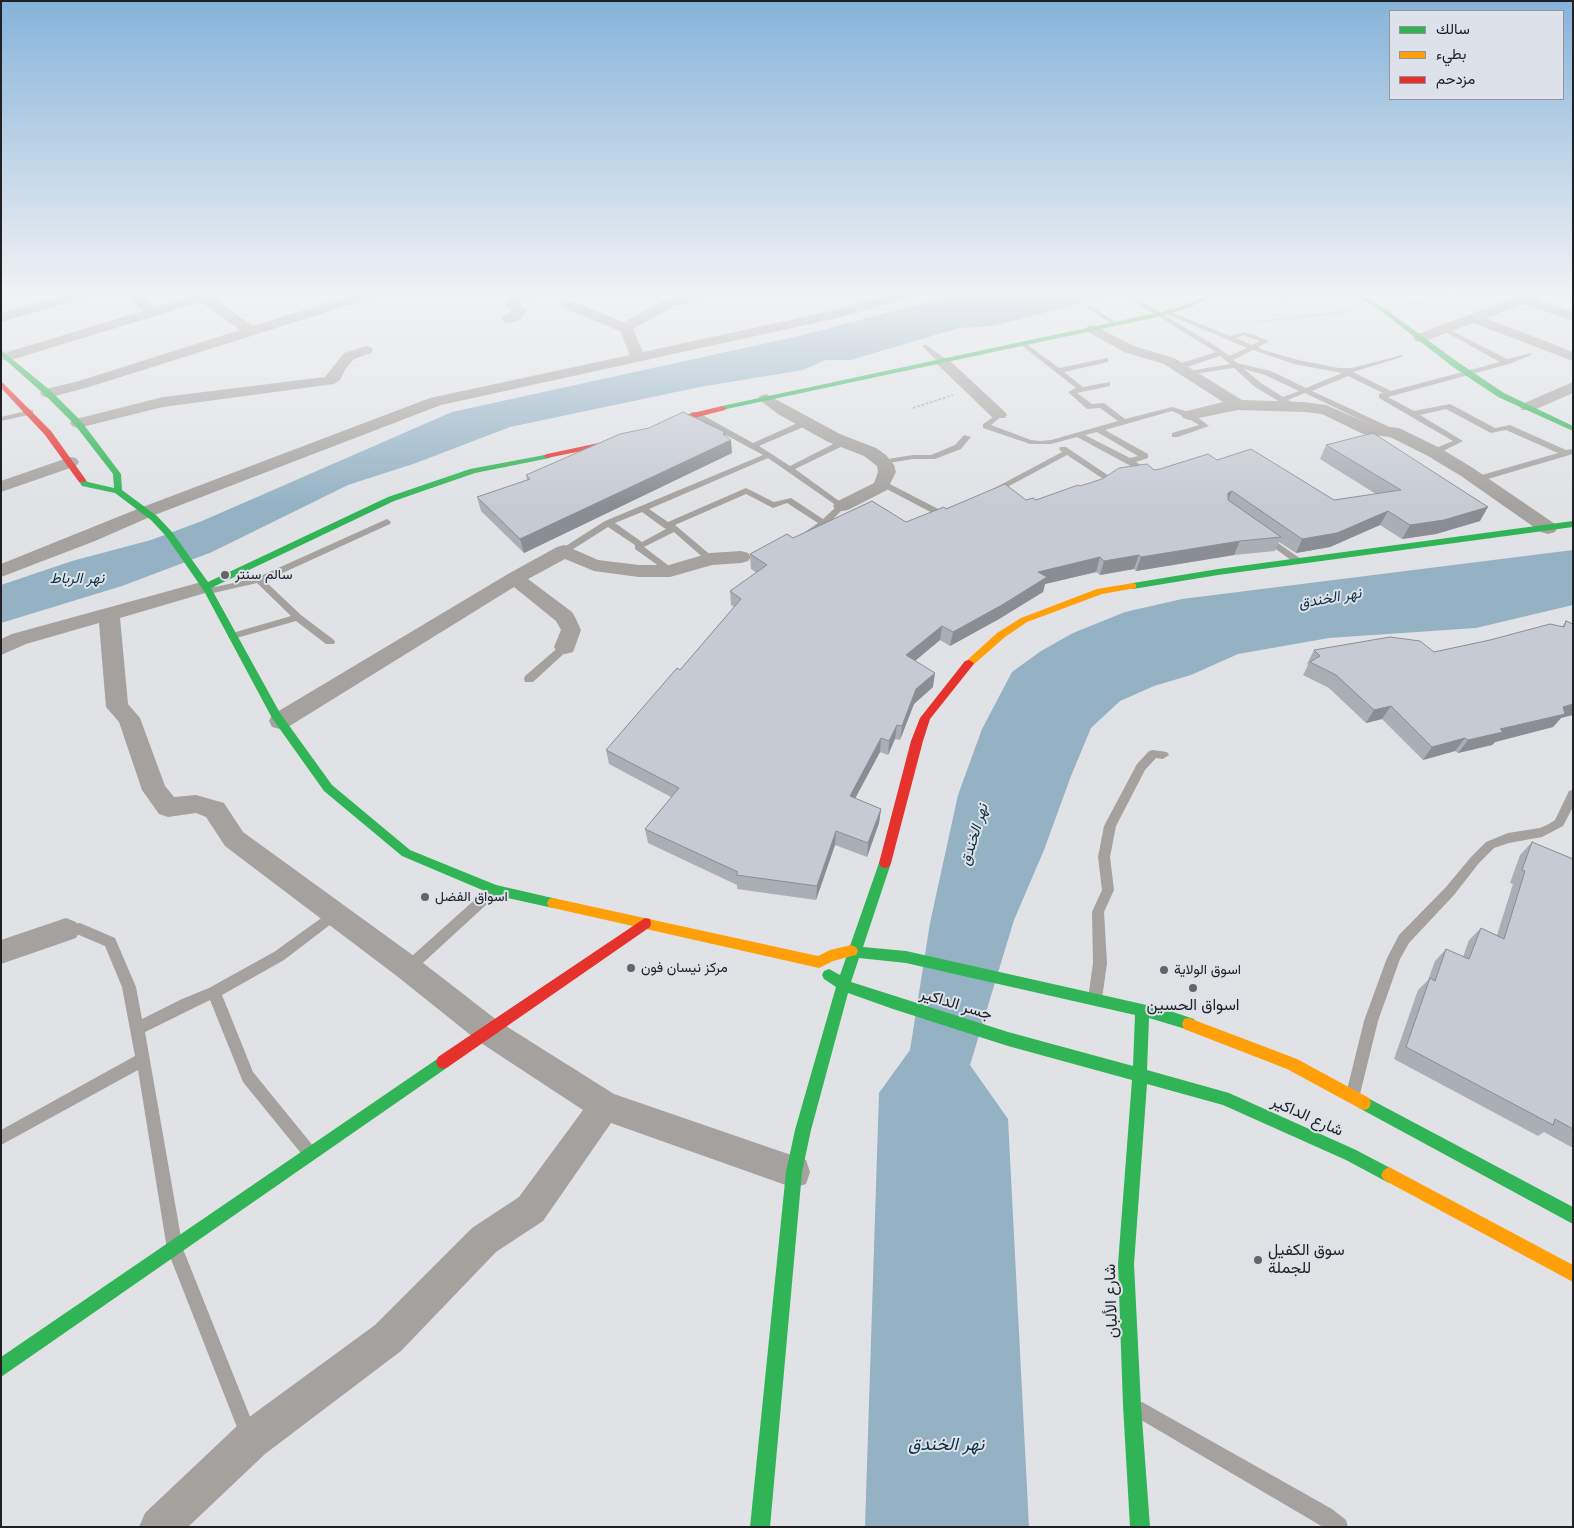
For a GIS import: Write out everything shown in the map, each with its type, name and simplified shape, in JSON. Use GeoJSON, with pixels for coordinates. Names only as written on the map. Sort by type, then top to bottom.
{"type":"FeatureCollection","features":[{"type":"Feature","properties":{"kind":"main road"},"geometry":{"type":"LineString","coordinates":[[14,363],[48,393],[78,423],[117,474],[118,491]]}},
{"type":"Feature","properties":{"kind":"main road"},"geometry":{"type":"LineString","coordinates":[[205,586],[356,515],[431,484],[473,470],[643,436],[675,420],[694,414],[937,363]]}},
{"type":"Feature","properties":{"kind":"main road"},"geometry":{"type":"LineString","coordinates":[[1455,363],[1501,395],[1573,429]]}},
{"type":"Feature","properties":{"kind":"main road"},"geometry":{"type":"LineString","coordinates":[[1,384],[30,412],[85,484],[118,491],[150,515],[169,534],[205,586],[280,721],[328,788],[406,853],[494,890],[820,962],[833,980],[843,985]]}},
{"type":"Feature","properties":{"kind":"main road"},"geometry":{"type":"LineString","coordinates":[[760,1527],[794,1172],[818,1072],[854,950],[880,880],[926,718],[968,665],[1001,634],[1039,614],[1100,591],[1298,561],[1573,524]]}},
{"type":"Feature","properties":{"kind":"main road"},"geometry":{"type":"LineString","coordinates":[[1,1368],[645,923]]}},
{"type":"Feature","properties":{"kind":"main road"},"geometry":{"type":"LineString","coordinates":[[820,962],[830,956],[854,950],[906,957],[1170,1017],[1292,1064],[1573,1216]]}},
{"type":"Feature","properties":{"kind":"main road","name":"جسر الداكير"},"geometry":{"type":"LineString","coordinates":[[843,985],[893,1003],[1008,1039]]}},
{"type":"Feature","properties":{"kind":"main road","name":"شارع الألبان"},"geometry":{"type":"LineString","coordinates":[[1140,1527],[1132,1406],[1126,1264],[1140,1074],[1142,1010]]}},
{"type":"Feature","properties":{"kind":"main road","name":"شارع الداكير"},"geometry":{"type":"LineString","coordinates":[[1008,1039],[1224,1098],[1350,1155],[1573,1274]]}},
{"type":"Feature","properties":{"kind":"street"},"geometry":{"type":"LineString","coordinates":[[48,393],[84,384],[149,363]]}},
{"type":"Feature","properties":{"kind":"street"},"geometry":{"type":"LineString","coordinates":[[78,423],[163,402],[329,381],[335,377],[342,363]]}},
{"type":"Feature","properties":{"kind":"street"},"geometry":{"type":"LineString","coordinates":[[1,571],[150,515],[436,400],[608,363]]}},
{"type":"Feature","properties":{"kind":"street"},"geometry":{"type":"LineString","coordinates":[[944,363],[999,415]]}},
{"type":"Feature","properties":{"kind":"street"},"geometry":{"type":"LineString","coordinates":[[1172,363],[1238,406]]}},
{"type":"Feature","properties":{"kind":"street"},"geometry":{"type":"LineString","coordinates":[[1528,407],[1573,387]]}},
{"type":"Feature","properties":{"kind":"street"},"geometry":{"type":"LineString","coordinates":[[766,399],[805,423],[870,452],[882,462],[887,472],[881,486],[842,506]]}},
{"type":"Feature","properties":{"kind":"street"},"geometry":{"type":"LineString","coordinates":[[1189,415],[1218,408],[1287,403],[1319,408],[1369,430],[1393,432],[1434,452],[1478,479],[1548,528]]}},
{"type":"Feature","properties":{"kind":"street"},"geometry":{"type":"LineString","coordinates":[[1,487],[70,462]]}},
{"type":"Feature","properties":{"kind":"street"},"geometry":{"type":"LineString","coordinates":[[280,721],[360,666],[564,551],[594,565],[612,569],[639,571],[670,571],[710,559],[745,557]]}},
{"type":"Feature","properties":{"kind":"street"},"geometry":{"type":"LineString","coordinates":[[515,578],[557,610],[570,624],[571,630],[564,647]]}},
{"type":"Feature","properties":{"kind":"street"},"geometry":{"type":"LineString","coordinates":[[1,648],[19,639],[205,586]]}},
{"type":"Feature","properties":{"kind":"street"},"geometry":{"type":"LineString","coordinates":[[109,614],[117,707],[129,718],[154,790],[168,807],[196,804],[215,810],[234,839],[408,968],[488,1031],[605,1106],[794,1172]]}},
{"type":"Feature","properties":{"kind":"street"},"geometry":{"type":"LineString","coordinates":[[1,952],[66,930]]}},
{"type":"Feature","properties":{"kind":"street"},"geometry":{"type":"LineString","coordinates":[[159,1527],[251,1440],[388,1338],[484,1240],[531,1209],[605,1106]]}},
{"type":"Feature","properties":{"kind":"lane"},"geometry":{"type":"LineString","coordinates":[[1047,363],[1082,390]]}},
{"type":"Feature","properties":{"kind":"lane"},"geometry":{"type":"LineString","coordinates":[[1057,371],[1091,363]]}},
{"type":"Feature","properties":{"kind":"lane"},"geometry":{"type":"LineString","coordinates":[[1184,370],[1199,363]]}},
{"type":"Feature","properties":{"kind":"lane"},"geometry":{"type":"LineString","coordinates":[[1304,363],[1350,373],[1390,394]]}},
{"type":"Feature","properties":{"kind":"lane"},"geometry":{"type":"LineString","coordinates":[[1339,370],[1352,370],[1375,363]]}},
{"type":"Feature","properties":{"kind":"lane"},"geometry":{"type":"LineString","coordinates":[[1434,452],[1459,441],[1382,396],[1501,363]]}},
{"type":"Feature","properties":{"kind":"lane"},"geometry":{"type":"LineString","coordinates":[[1184,370],[1236,365],[1268,374],[1393,432]]}},
{"type":"Feature","properties":{"kind":"lane"},"geometry":{"type":"LineString","coordinates":[[1236,365],[1258,385],[1287,403],[1304,391],[1350,373]]}},
{"type":"Feature","properties":{"kind":"lane"},"geometry":{"type":"LineString","coordinates":[[1107,384],[1072,392],[1090,407],[1101,405],[1124,422]]}},
{"type":"Feature","properties":{"kind":"lane"},"geometry":{"type":"LineString","coordinates":[[1412,414],[1447,406],[1494,431],[1507,426],[1569,452]]}},
{"type":"Feature","properties":{"kind":"lane"},"geometry":{"type":"LineString","coordinates":[[999,415],[986,426],[1030,442],[1051,442],[1172,409],[1189,415],[1205,426],[1175,435]]}},
{"type":"Feature","properties":{"kind":"lane"},"geometry":{"type":"LineString","coordinates":[[1,419],[30,412]]}},
{"type":"Feature","properties":{"kind":"lane"},"geometry":{"type":"LineString","coordinates":[[694,414],[769,454],[842,506],[824,523],[800,537]]}},
{"type":"Feature","properties":{"kind":"lane"},"geometry":{"type":"LineString","coordinates":[[753,446],[805,423]]}},
{"type":"Feature","properties":{"kind":"lane"},"geometry":{"type":"LineString","coordinates":[[1098,429],[1145,456],[1130,461]]}},
{"type":"Feature","properties":{"kind":"lane"},"geometry":{"type":"LineString","coordinates":[[1078,435],[1130,461],[1155,479]]}},
{"type":"Feature","properties":{"kind":"lane"},"geometry":{"type":"LineString","coordinates":[[882,462],[913,456],[932,458],[958,447],[967,437]]}},
{"type":"Feature","properties":{"kind":"lane"},"geometry":{"type":"LineString","coordinates":[[789,469],[844,442]]}},
{"type":"Feature","properties":{"kind":"lane"},"geometry":{"type":"LineString","coordinates":[[1051,442],[1111,480]]}},
{"type":"Feature","properties":{"kind":"lane"},"geometry":{"type":"LineString","coordinates":[[989,493],[1068,452]]}},
{"type":"Feature","properties":{"kind":"lane"},"geometry":{"type":"LineString","coordinates":[[1478,479],[1569,452]]}},
{"type":"Feature","properties":{"kind":"lane"},"geometry":{"type":"LineString","coordinates":[[564,551],[608,523],[769,454]]}},
{"type":"Feature","properties":{"kind":"lane"},"geometry":{"type":"LineString","coordinates":[[882,483],[945,516],[954,511]]}},
{"type":"Feature","properties":{"kind":"lane"},"geometry":{"type":"LineString","coordinates":[[670,571],[638,546],[669,528],[746,491],[773,505],[788,500],[824,523]]}},
{"type":"Feature","properties":{"kind":"lane"},"geometry":{"type":"LineString","coordinates":[[642,508],[669,528],[675,528],[710,559]]}},
{"type":"Feature","properties":{"kind":"lane"},"geometry":{"type":"LineString","coordinates":[[205,586],[259,580],[387,522]]}},
{"type":"Feature","properties":{"kind":"lane"},"geometry":{"type":"LineString","coordinates":[[608,523],[641,545]]}},
{"type":"Feature","properties":{"kind":"lane"},"geometry":{"type":"LineString","coordinates":[[1259,533],[1298,561]]}},
{"type":"Feature","properties":{"kind":"lane"},"geometry":{"type":"LineString","coordinates":[[259,580],[298,617],[330,642]]}},
{"type":"Feature","properties":{"kind":"lane"},"geometry":{"type":"LineString","coordinates":[[233,636],[298,617]]}},
{"type":"Feature","properties":{"kind":"lane"},"geometry":{"type":"LineString","coordinates":[[529,678],[564,647]]}},
{"type":"Feature","properties":{"kind":"lane"},"geometry":{"type":"LineString","coordinates":[[1095,999],[1100,963],[1098,912],[1108,890],[1104,857],[1110,826],[1141,767],[1153,754],[1163,755]]}},
{"type":"Feature","properties":{"kind":"lane"},"geometry":{"type":"LineString","coordinates":[[1353,1096],[1371,1021],[1394,958],[1404,939],[1450,891],[1490,845],[1508,838],[1542,832],[1553,828],[1560,823],[1573,794]]}},
{"type":"Feature","properties":{"kind":"lane"},"geometry":{"type":"LineString","coordinates":[[408,968],[494,890]]}},
{"type":"Feature","properties":{"kind":"lane"},"geometry":{"type":"LineString","coordinates":[[137,1029],[214,992],[279,956],[334,914]]}},
{"type":"Feature","properties":{"kind":"lane"},"geometry":{"type":"LineString","coordinates":[[66,930],[80,929],[110,942],[129,987],[175,1249],[251,1440]]}},
{"type":"Feature","properties":{"kind":"lane"},"geometry":{"type":"LineString","coordinates":[[214,992],[248,1076],[311,1154]]}},
{"type":"Feature","properties":{"kind":"lane"},"geometry":{"type":"LineString","coordinates":[[1,1138],[143,1059]]}},
{"type":"Feature","properties":{"kind":"lane"},"geometry":{"type":"LineString","coordinates":[[1132,1406],[1326,1516],[1339,1527]]}},
{"type":"Feature","properties":{"kind":"path"},"geometry":{"type":"LineString","coordinates":[[913,408],[951,396],[976,393]]}},
{"type":"Feature","properties":{"kind":"water","name":"نهر الرباط"},"geometry":{"type":"Polygon","coordinates":[[[674,363],[818,363],[803,370],[700,387],[510,427],[416,463],[348,485],[212,552],[122,586],[1,623],[1,585],[72,561],[151,540],[202,521],[452,412],[674,363]]]}},
{"type":"Feature","properties":{"kind":"water","name":"نهر الخندق"},"geometry":{"type":"Polygon","coordinates":[[[1573,550],[1573,605],[1476,628],[1329,638],[1238,654],[1191,675],[1154,686],[1120,701],[1091,728],[1044,850],[1014,920],[970,1065],[1008,1119],[1029,1527],[865,1527],[879,1093],[910,1050],[930,923],[958,795],[982,729],[1012,672],[1041,651],[1073,633],[1125,612],[1182,599],[1573,550]]]}},
{"type":"Feature","properties":{"kind":"building"},"geometry":{"type":"Polygon","coordinates":[[[683,412],[725,432],[723,434],[731,440],[520,539],[477,497],[530,479],[526,475],[620,434],[649,428],[683,412]]]}},
{"type":"Feature","properties":{"kind":"building"},"geometry":{"type":"Polygon","coordinates":[[[1373,433],[1488,507],[1444,520],[1410,525],[1388,511],[1337,533],[1302,539],[1232,491],[1228,493],[1228,500],[1281,537],[1240,541],[1141,557],[1139,555],[1104,561],[1100,557],[1038,572],[1047,577],[1002,605],[953,632],[942,626],[906,655],[935,673],[916,689],[902,726],[897,725],[889,741],[881,738],[850,796],[881,809],[868,843],[836,831],[817,886],[736,875],[738,872],[645,829],[679,788],[606,750],[677,668],[680,670],[741,599],[730,591],[767,565],[750,554],[787,534],[793,538],[872,501],[906,522],[944,507],[946,509],[1005,484],[1026,500],[1033,498],[1036,500],[1078,485],[1102,479],[1119,468],[1147,464],[1154,470],[1208,454],[1217,460],[1251,449],[1334,500],[1401,490],[1326,445],[1373,433]]]}},
{"type":"Feature","properties":{"kind":"building"},"geometry":{"type":"Polygon","coordinates":[[[1566,621],[1573,624],[1573,704],[1563,707],[1565,714],[1500,729],[1503,732],[1468,740],[1465,738],[1432,747],[1391,706],[1374,710],[1336,675],[1310,662],[1320,656],[1314,650],[1390,637],[1420,641],[1434,652],[1550,624],[1564,627],[1566,621]]]}},
{"type":"Feature","properties":{"kind":"building"},"geometry":{"type":"Polygon","coordinates":[[[1532,842],[1573,859],[1573,1129],[1555,1119],[1553,1125],[1406,1047],[1430,978],[1435,981],[1446,949],[1469,959],[1481,928],[1504,939],[1525,871],[1522,870],[1532,842]]]}},
{"type":"Feature","properties":{"kind":"traffic: fast"},"geometry":{"type":"LineString","coordinates":[[14,363],[78,423],[117,474],[118,491]]}},
{"type":"Feature","properties":{"kind":"traffic: fast"},"geometry":{"type":"LineString","coordinates":[[722,408],[931,363]]}},
{"type":"Feature","properties":{"kind":"traffic: fast"},"geometry":{"type":"LineString","coordinates":[[1454,363],[1501,395],[1573,429]]}},
{"type":"Feature","properties":{"kind":"traffic: fast"},"geometry":{"type":"LineString","coordinates":[[205,587],[391,499],[473,471],[547,456]]}},
{"type":"Feature","properties":{"kind":"traffic: fast"},"geometry":{"type":"LineString","coordinates":[[82,480],[85,484],[118,491],[154,518],[169,534],[209,591],[276,715],[328,788],[406,853],[494,890],[553,903]]}},
{"type":"Feature","properties":{"kind":"traffic: fast"},"geometry":{"type":"LineString","coordinates":[[1133,586],[1218,572],[1573,524]]}},
{"type":"Feature","properties":{"kind":"traffic: fast"},"geometry":{"type":"LineString","coordinates":[[760,1527],[794,1172],[803,1130],[843,985],[885,863]]}},
{"type":"Feature","properties":{"kind":"traffic: fast"},"geometry":{"type":"LineString","coordinates":[[851,951],[906,957],[1170,1017],[1189,1024]]}},
{"type":"Feature","properties":{"kind":"traffic: fast"},"geometry":{"type":"LineString","coordinates":[[829,975],[843,985],[893,1003],[1008,1039],[1224,1098],[1351,1155],[1389,1175]]}},
{"type":"Feature","properties":{"kind":"traffic: fast"},"geometry":{"type":"LineString","coordinates":[[1140,1527],[1132,1405],[1126,1264],[1140,1074],[1142,1010]]}},
{"type":"Feature","properties":{"kind":"traffic: fast"},"geometry":{"type":"LineString","coordinates":[[1,1368],[443,1062]]}},
{"type":"Feature","properties":{"kind":"traffic: fast"},"geometry":{"type":"LineString","coordinates":[[1364,1103],[1573,1216]]}},
{"type":"Feature","properties":{"kind":"traffic: slow"},"geometry":{"type":"LineString","coordinates":[[969,663],[1001,635],[1024,620],[1100,591],[1133,586]]}},
{"type":"Feature","properties":{"kind":"traffic: slow"},"geometry":{"type":"LineString","coordinates":[[553,903],[819,962],[830,956],[851,951]]}},
{"type":"Feature","properties":{"kind":"traffic: slow"},"geometry":{"type":"LineString","coordinates":[[1189,1024],[1292,1064],[1364,1103]]}},
{"type":"Feature","properties":{"kind":"traffic: slow"},"geometry":{"type":"LineString","coordinates":[[1389,1175],[1573,1274]]}},
{"type":"Feature","properties":{"kind":"traffic: jam"},"geometry":{"type":"LineString","coordinates":[[1,383],[48,433],[82,480]]}},
{"type":"Feature","properties":{"kind":"traffic: jam"},"geometry":{"type":"LineString","coordinates":[[547,456],[643,436],[675,420],[722,408]]}},
{"type":"Feature","properties":{"kind":"traffic: jam"},"geometry":{"type":"LineString","coordinates":[[885,863],[917,741],[925,718],[969,663]]}},
{"type":"Feature","properties":{"kind":"traffic: jam"},"geometry":{"type":"LineString","coordinates":[[443,1062],[645,923]]}},
{"type":"Feature","properties":{"kind":"place","name":"سالم سنتر"},"geometry":{"type":"Point","coordinates":[225,575]}},
{"type":"Feature","properties":{"kind":"place","name":"اسواق الفضل"},"geometry":{"type":"Point","coordinates":[425,897]}},
{"type":"Feature","properties":{"kind":"place","name":"مركز نيسان فون"},"geometry":{"type":"Point","coordinates":[631,968]}},
{"type":"Feature","properties":{"kind":"place","name":"اسوق الولاية"},"geometry":{"type":"Point","coordinates":[1164,970]}},
{"type":"Feature","properties":{"kind":"place","name":"اسواق الحسين"},"geometry":{"type":"Point","coordinates":[1193,988]}},
{"type":"Feature","properties":{"kind":"place","name":"سوق الكفيل للجملة"},"geometry":{"type":"Point","coordinates":[1258,1260]}}]}
